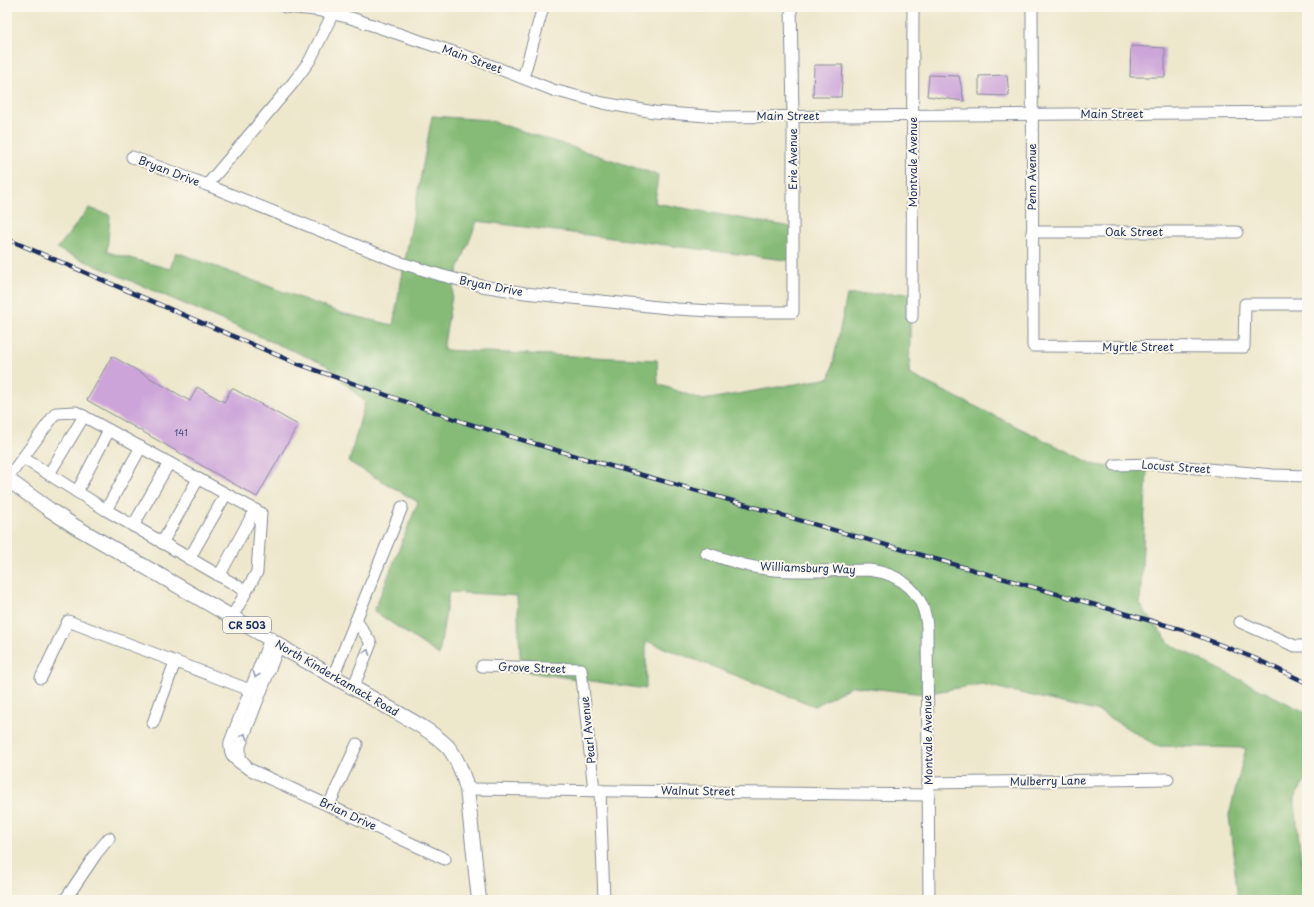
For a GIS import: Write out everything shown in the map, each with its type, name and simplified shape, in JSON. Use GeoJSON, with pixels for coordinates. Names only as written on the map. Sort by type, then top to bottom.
{"type":"FeatureCollection","features":[{"type":"Feature","properties":{"kind":"main road","name":"North Kinderkamack Road"},"geometry":{"type":"LineString","coordinates":[[7,479],[76,527],[413,722],[439,739],[449,748],[456,759],[463,774],[467,789],[479,900]]}},
{"type":"Feature","properties":{"kind":"street","name":"Main Street"},"geometry":{"type":"LineString","coordinates":[[285,7],[333,13],[463,55],[553,90],[603,103],[654,112],[720,117],[1307,112]]}},
{"type":"Feature","properties":{"kind":"street"},"geometry":{"type":"LineString","coordinates":[[523,78],[543,7]]}},
{"type":"Feature","properties":{"kind":"street","name":"Erie Avenue"},"geometry":{"type":"LineString","coordinates":[[792,7],[793,312]]}},
{"type":"Feature","properties":{"kind":"street","name":"Montvale Avenue"},"geometry":{"type":"LineString","coordinates":[[912,317],[913,7]]}},
{"type":"Feature","properties":{"kind":"street","name":"Penn Avenue"},"geometry":{"type":"LineString","coordinates":[[1032,7],[1033,346]]}},
{"type":"Feature","properties":{"kind":"street","name":"Bryan Drive"},"geometry":{"type":"LineString","coordinates":[[206,185],[293,83],[310,60],[333,13]]}},
{"type":"Feature","properties":{"kind":"street","name":"Bryan Drive"},"geometry":{"type":"LineString","coordinates":[[132,157],[398,262],[440,276],[482,286],[525,293],[671,309],[729,312],[793,312]]}},
{"type":"Feature","properties":{"kind":"street","name":"Oak Street"},"geometry":{"type":"LineString","coordinates":[[1032,232],[1236,232]]}},
{"type":"Feature","properties":{"kind":"street","name":"Myrtle Street"},"geometry":{"type":"LineString","coordinates":[[1033,346],[1244,347],[1245,304],[1307,304]]}},
{"type":"Feature","properties":{"kind":"street"},"geometry":{"type":"LineString","coordinates":[[7,479],[56,413],[76,412],[261,513],[257,572],[232,617]]}},
{"type":"Feature","properties":{"kind":"street"},"geometry":{"type":"LineString","coordinates":[[49,474],[84,416]]}},
{"type":"Feature","properties":{"kind":"street"},"geometry":{"type":"LineString","coordinates":[[77,492],[109,430]]}},
{"type":"Feature","properties":{"kind":"street"},"geometry":{"type":"LineString","coordinates":[[106,510],[141,447]]}},
{"type":"Feature","properties":{"kind":"street"},"geometry":{"type":"LineString","coordinates":[[23,458],[106,510],[246,592]]}},
{"type":"Feature","properties":{"kind":"street"},"geometry":{"type":"LineString","coordinates":[[133,526],[169,463]]}},
{"type":"Feature","properties":{"kind":"street","name":"Locust Street"},"geometry":{"type":"LineString","coordinates":[[1115,465],[1153,464],[1307,476]]}},
{"type":"Feature","properties":{"kind":"street"},"geometry":{"type":"LineString","coordinates":[[162,543],[198,479]]}},
{"type":"Feature","properties":{"kind":"street"},"geometry":{"type":"LineString","coordinates":[[189,559],[226,494]]}},
{"type":"Feature","properties":{"kind":"street"},"geometry":{"type":"LineString","coordinates":[[333,676],[402,507]]}},
{"type":"Feature","properties":{"kind":"street"},"geometry":{"type":"LineString","coordinates":[[219,576],[255,510]]}},
{"type":"Feature","properties":{"kind":"street","name":"Williamsburg Way"},"geometry":{"type":"LineString","coordinates":[[706,553],[755,567],[775,569],[881,571],[897,578],[908,586]]}},
{"type":"Feature","properties":{"kind":"street","name":"Montvale Avenue"},"geometry":{"type":"LineString","coordinates":[[908,586],[921,603],[927,621],[930,900]]}},
{"type":"Feature","properties":{"kind":"street"},"geometry":{"type":"LineString","coordinates":[[353,688],[371,643],[356,620]]}},
{"type":"Feature","properties":{"kind":"street"},"geometry":{"type":"LineString","coordinates":[[41,678],[68,621],[250,690]]}},
{"type":"Feature","properties":{"kind":"street"},"geometry":{"type":"LineString","coordinates":[[1240,622],[1295,646],[1307,646]]}},
{"type":"Feature","properties":{"kind":"street"},"geometry":{"type":"LineString","coordinates":[[251,770],[240,758],[240,746],[274,642]]}},
{"type":"Feature","properties":{"kind":"street","name":"Brian Drive"},"geometry":{"type":"LineString","coordinates":[[274,642],[250,690],[230,742],[229,748],[234,759],[251,770],[445,859]]}},
{"type":"Feature","properties":{"kind":"street"},"geometry":{"type":"LineString","coordinates":[[153,723],[175,662]]}},
{"type":"Feature","properties":{"kind":"street","name":"Grove Street"},"geometry":{"type":"LineString","coordinates":[[482,666],[581,669]]}},
{"type":"Feature","properties":{"kind":"street","name":"Pearl Avenue"},"geometry":{"type":"LineString","coordinates":[[581,669],[597,790],[604,900]]}},
{"type":"Feature","properties":{"kind":"street"},"geometry":{"type":"LineString","coordinates":[[329,805],[357,744]]}},
{"type":"Feature","properties":{"kind":"street","name":"Mulberry Lane"},"geometry":{"type":"LineString","coordinates":[[928,783],[1168,779]]}},
{"type":"Feature","properties":{"kind":"street","name":"Walnut Street"},"geometry":{"type":"LineString","coordinates":[[467,789],[929,795]]}},
{"type":"Feature","properties":{"kind":"street"},"geometry":{"type":"LineString","coordinates":[[65,900],[96,854],[109,838]]}},
{"type":"Feature","properties":{"kind":"green space"},"geometry":{"type":"Polygon","coordinates":[[[432,116],[488,120],[658,175],[655,203],[791,227],[793,261],[477,221],[455,278],[443,350],[657,360],[658,384],[703,400],[830,378],[847,295],[911,293],[909,374],[1095,465],[1147,470],[1140,605],[1171,645],[1307,713],[1307,779],[1294,798],[1306,900],[1238,900],[1229,815],[1246,748],[1157,746],[1100,712],[982,684],[923,694],[852,686],[815,706],[646,641],[646,689],[521,671],[517,596],[449,592],[439,655],[374,611],[418,502],[349,462],[365,402],[326,365],[57,249],[89,208],[110,215],[107,252],[170,269],[176,252],[341,313],[393,325],[432,116]]]}},
{"type":"Feature","properties":{"kind":"building"},"geometry":{"type":"Polygon","coordinates":[[[1131,46],[1165,48],[1165,77],[1130,77],[1131,46]]]}},
{"type":"Feature","properties":{"kind":"building"},"geometry":{"type":"Polygon","coordinates":[[[814,65],[843,65],[841,97],[813,97],[814,65]]]}},
{"type":"Feature","properties":{"kind":"building"},"geometry":{"type":"Polygon","coordinates":[[[929,75],[959,76],[964,101],[927,96],[929,75]]]}},
{"type":"Feature","properties":{"kind":"building"},"geometry":{"type":"Polygon","coordinates":[[[1007,75],[1009,96],[979,95],[979,76],[1007,75]]]}},
{"type":"Feature","properties":{"kind":"building"},"geometry":{"type":"Polygon","coordinates":[[[112,356],[190,401],[197,387],[224,402],[232,388],[298,425],[257,497],[87,400],[112,356]]]}},
{"type":"Feature","properties":{"kind":"railway"},"geometry":{"type":"LineString","coordinates":[[7,239],[298,364],[463,422],[586,459],[1183,630],[1254,658],[1307,683]]}}]}
